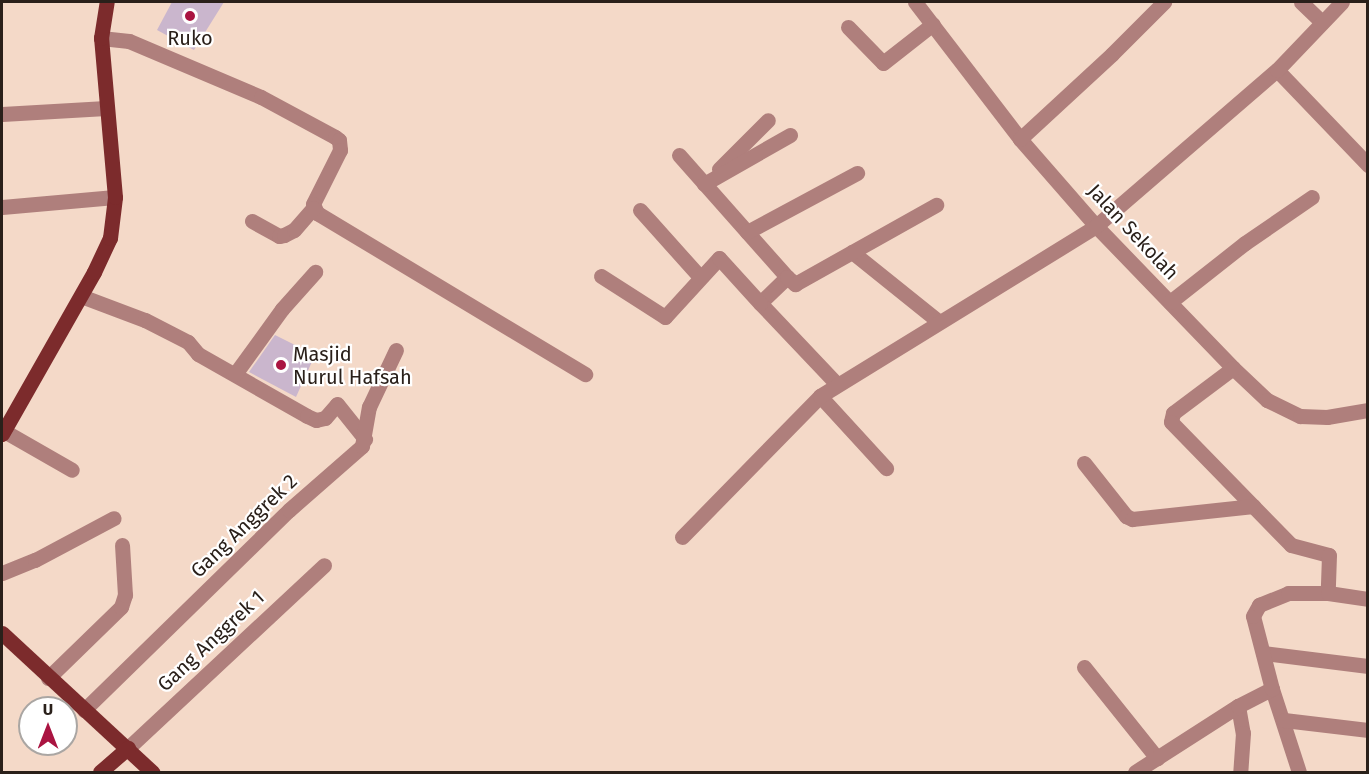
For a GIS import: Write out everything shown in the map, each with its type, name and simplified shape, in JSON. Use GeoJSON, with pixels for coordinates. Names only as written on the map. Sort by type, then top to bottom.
{"type":"FeatureCollection","features":[{"type":"Feature","properties":{"kind":"main road"},"geometry":{"type":"LineString","coordinates":[[3,433],[81,296],[110,238],[115,197],[101,38],[107,2]]}},
{"type":"Feature","properties":{"kind":"main road"},"geometry":{"type":"LineString","coordinates":[[2,633],[152,772]]}},
{"type":"Feature","properties":{"kind":"main road"},"geometry":{"type":"LineString","coordinates":[[100,772],[128,748]]}},
{"type":"Feature","properties":{"kind":"street","name":"Jalan Sekolah"},"geometry":{"type":"LineString","coordinates":[[915,2],[1020,139],[1096,226],[1233,368],[1268,400],[1300,416],[1327,417],[1368,411]]}},
{"type":"Feature","properties":{"kind":"street"},"geometry":{"type":"LineString","coordinates":[[1020,139],[1112,54],[1164,2]]}},
{"type":"Feature","properties":{"kind":"street"},"geometry":{"type":"LineString","coordinates":[[1301,2],[1322,22]]}},
{"type":"Feature","properties":{"kind":"street"},"geometry":{"type":"LineString","coordinates":[[682,537],[820,396],[938,321],[1096,226],[1277,70],[1342,2]]}},
{"type":"Feature","properties":{"kind":"street"},"geometry":{"type":"LineString","coordinates":[[848,27],[883,63],[933,24]]}},
{"type":"Feature","properties":{"kind":"street"},"geometry":{"type":"LineString","coordinates":[[101,38],[118,38],[140,45],[261,97],[339,140],[340,150],[313,208],[294,230],[279,236],[252,221]]}},
{"type":"Feature","properties":{"kind":"street"},"geometry":{"type":"LineString","coordinates":[[1277,70],[1368,165]]}},
{"type":"Feature","properties":{"kind":"street"},"geometry":{"type":"LineString","coordinates":[[2,114],[106,108]]}},
{"type":"Feature","properties":{"kind":"street"},"geometry":{"type":"LineString","coordinates":[[705,184],[768,120]]}},
{"type":"Feature","properties":{"kind":"street"},"geometry":{"type":"LineString","coordinates":[[705,184],[790,135]]}},
{"type":"Feature","properties":{"kind":"street"},"geometry":{"type":"LineString","coordinates":[[679,155],[795,284],[936,205]]}},
{"type":"Feature","properties":{"kind":"street"},"geometry":{"type":"LineString","coordinates":[[747,232],[857,173]]}},
{"type":"Feature","properties":{"kind":"street"},"geometry":{"type":"LineString","coordinates":[[2,207],[115,197]]}},
{"type":"Feature","properties":{"kind":"street"},"geometry":{"type":"LineString","coordinates":[[1170,302],[1245,243],[1311,197]]}},
{"type":"Feature","properties":{"kind":"street"},"geometry":{"type":"LineString","coordinates":[[313,208],[330,221],[585,374]]}},
{"type":"Feature","properties":{"kind":"street"},"geometry":{"type":"LineString","coordinates":[[640,210],[700,277]]}},
{"type":"Feature","properties":{"kind":"street"},"geometry":{"type":"LineString","coordinates":[[852,252],[938,321]]}},
{"type":"Feature","properties":{"kind":"street"},"geometry":{"type":"LineString","coordinates":[[601,276],[665,317],[719,258],[836,384]]}},
{"type":"Feature","properties":{"kind":"street"},"geometry":{"type":"LineString","coordinates":[[235,374],[282,309],[315,272]]}},
{"type":"Feature","properties":{"kind":"street"},"geometry":{"type":"LineString","coordinates":[[760,303],[787,277]]}},
{"type":"Feature","properties":{"kind":"street"},"geometry":{"type":"LineString","coordinates":[[81,296],[145,320],[188,342],[198,354],[316,420],[325,418],[337,404],[365,439]]}},
{"type":"Feature","properties":{"kind":"street"},"geometry":{"type":"LineString","coordinates":[[365,439],[369,407],[396,350]]}},
{"type":"Feature","properties":{"kind":"street"},"geometry":{"type":"LineString","coordinates":[[1233,368],[1173,412],[1171,419],[1291,545],[1329,555],[1328,594]]}},
{"type":"Feature","properties":{"kind":"street"},"geometry":{"type":"LineString","coordinates":[[820,396],[886,468]]}},
{"type":"Feature","properties":{"kind":"street"},"geometry":{"type":"LineString","coordinates":[[3,433],[72,470]]}},
{"type":"Feature","properties":{"kind":"street","name":"Gang Anggrek 2"},"geometry":{"type":"LineString","coordinates":[[84,711],[289,510],[362,446],[365,439]]}},
{"type":"Feature","properties":{"kind":"street"},"geometry":{"type":"LineString","coordinates":[[1084,463],[1132,519],[1253,506]]}},
{"type":"Feature","properties":{"kind":"street"},"geometry":{"type":"LineString","coordinates":[[2,573],[35,560],[114,518]]}},
{"type":"Feature","properties":{"kind":"street"},"geometry":{"type":"LineString","coordinates":[[48,678],[121,607],[125,595],[122,545]]}},
{"type":"Feature","properties":{"kind":"street","name":"Gang Anggrek 1"},"geometry":{"type":"LineString","coordinates":[[128,748],[324,565]]}},
{"type":"Feature","properties":{"kind":"street"},"geometry":{"type":"LineString","coordinates":[[1299,772],[1284,720],[1272,689],[1253,616],[1259,605],[1288,593],[1328,594],[1368,599]]}},
{"type":"Feature","properties":{"kind":"street"},"geometry":{"type":"LineString","coordinates":[[1263,653],[1368,666]]}},
{"type":"Feature","properties":{"kind":"street"},"geometry":{"type":"LineString","coordinates":[[1084,667],[1157,758]]}},
{"type":"Feature","properties":{"kind":"street"},"geometry":{"type":"LineString","coordinates":[[1135,772],[1238,706],[1272,689]]}},
{"type":"Feature","properties":{"kind":"street"},"geometry":{"type":"LineString","coordinates":[[1238,706],[1244,733],[1240,772]]}},
{"type":"Feature","properties":{"kind":"street"},"geometry":{"type":"LineString","coordinates":[[1284,720],[1368,730]]}},
{"type":"Feature","properties":{"kind":"building","name":"Ruko"},"geometry":{"type":"Polygon","coordinates":[[[172,2],[224,2],[194,50],[157,30],[172,2]]]}},
{"type":"Feature","properties":{"kind":"building","name":"Masjid Nurul Hafsah"},"geometry":{"type":"Polygon","coordinates":[[[275,335],[315,355],[296,397],[249,372],[275,335]]]}},
{"type":"Feature","properties":{"kind":"place","name":"Ruko"},"geometry":{"type":"Point","coordinates":[190,16]}},
{"type":"Feature","properties":{"kind":"place","name":"Masjid Nurul Hafsah"},"geometry":{"type":"Point","coordinates":[281,365]}}]}
